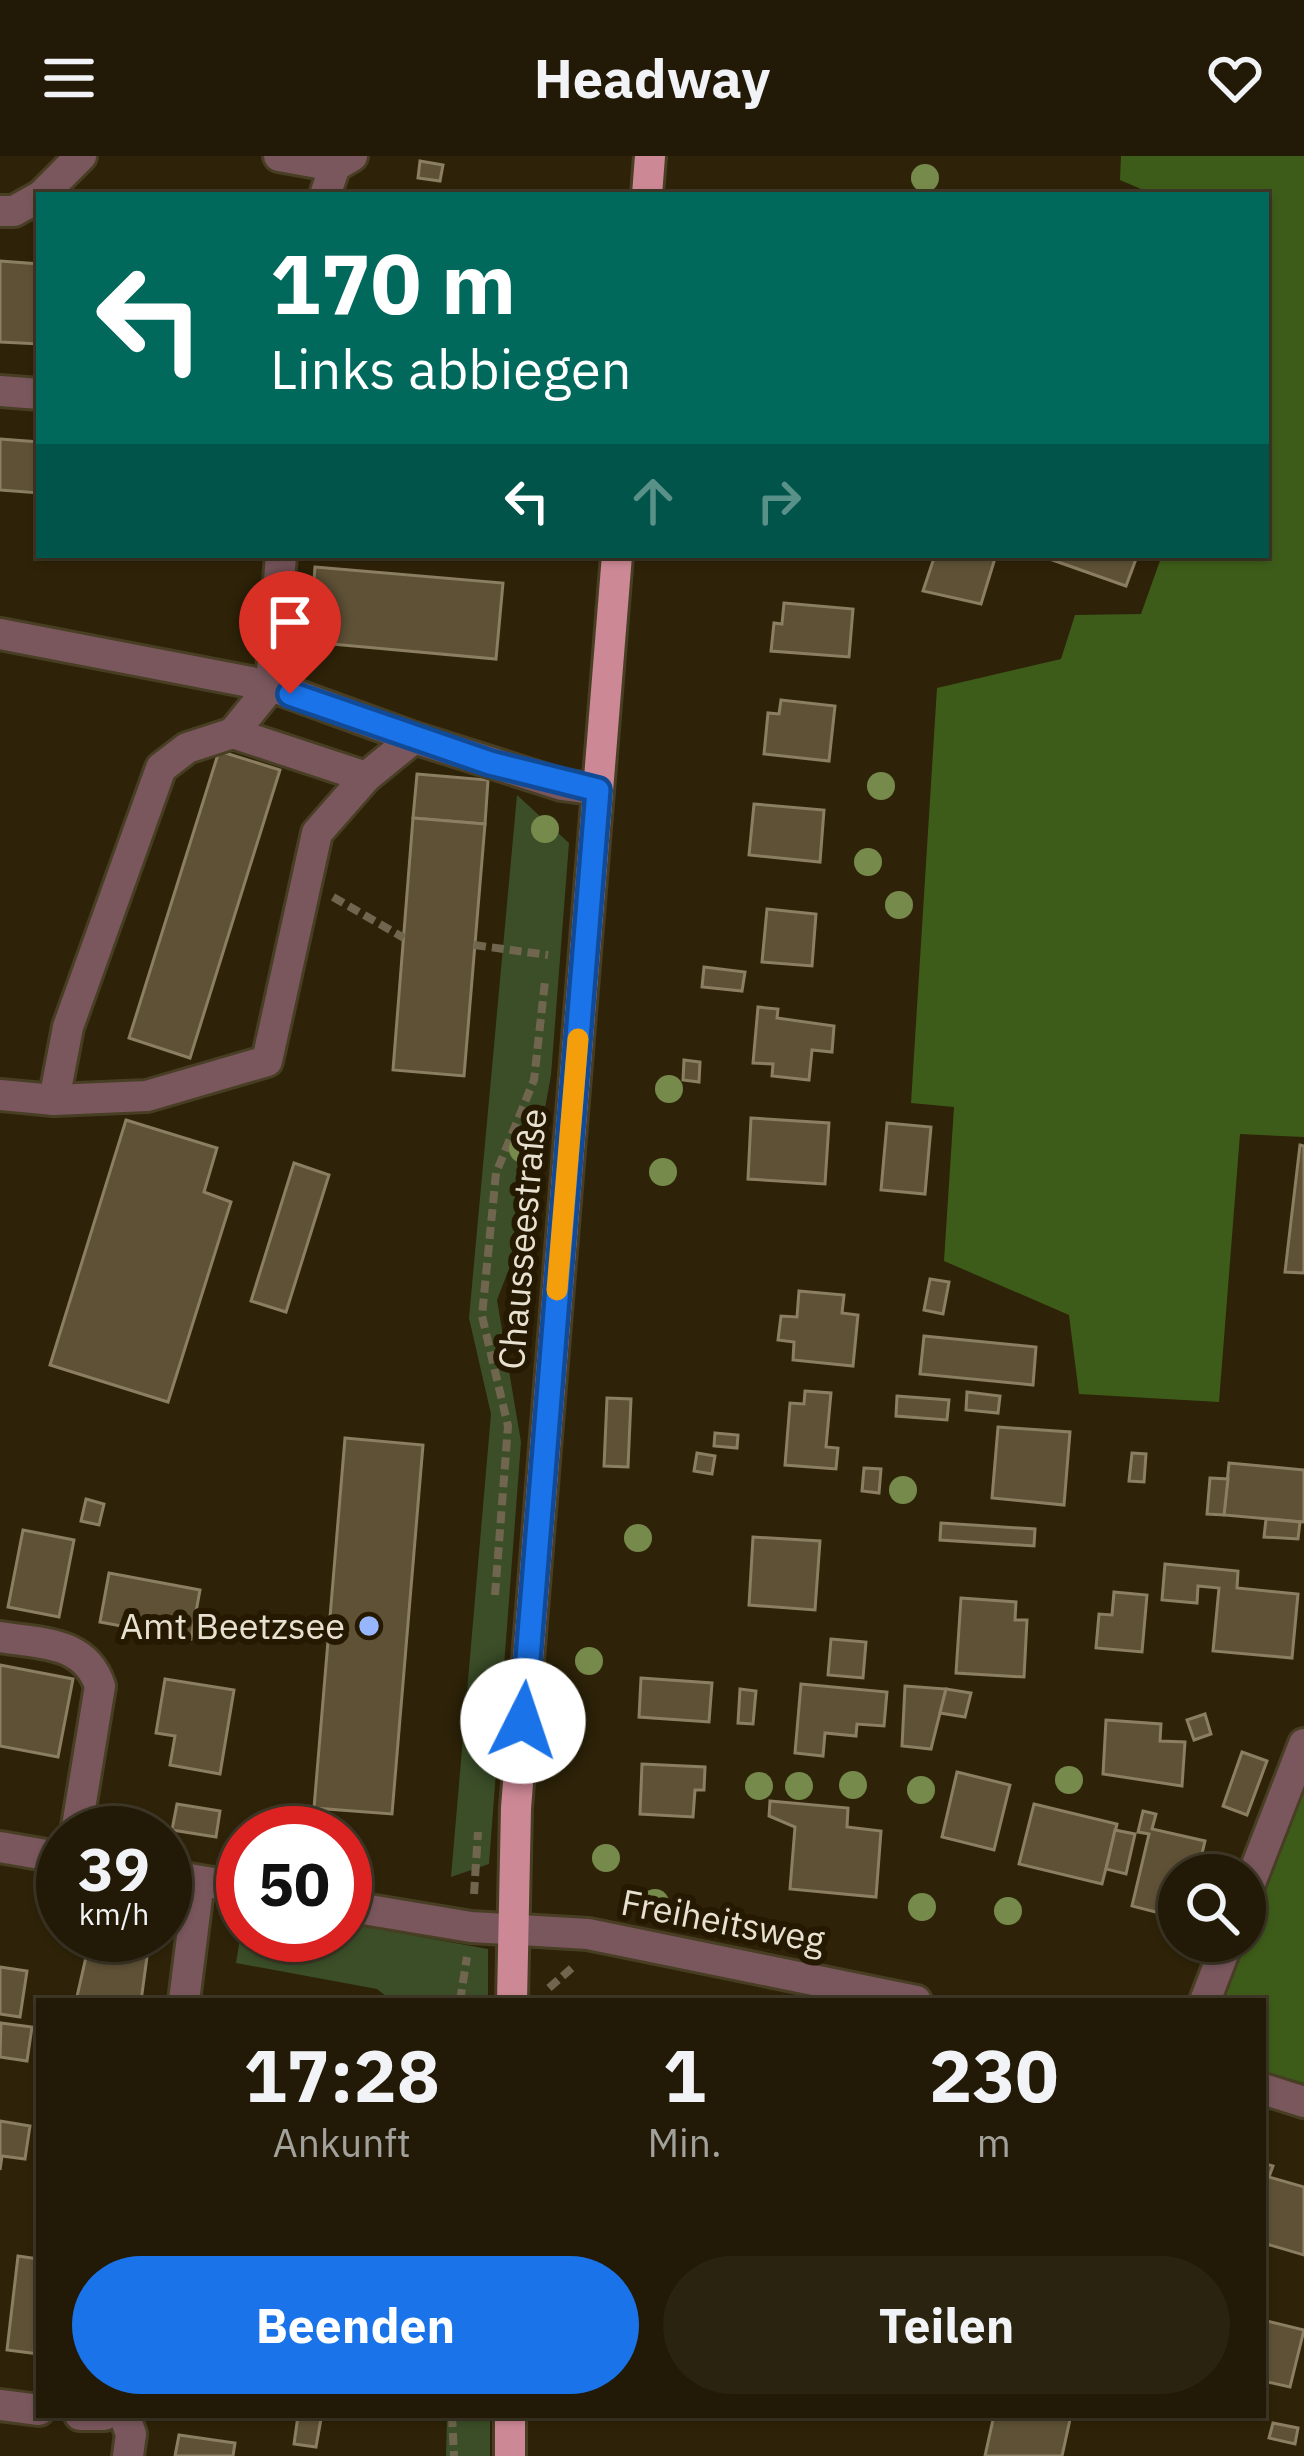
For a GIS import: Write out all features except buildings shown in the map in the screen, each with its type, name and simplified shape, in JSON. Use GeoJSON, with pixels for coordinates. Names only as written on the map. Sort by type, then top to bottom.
{"type":"FeatureCollection","features":[{"type":"Feature","properties":{"kind":"main road"},"geometry":{"type":"LineString","coordinates":[[644,157],[646,192]]}},
{"type":"Feature","properties":{"kind":"main road","name":"Chausseestraße"},"geometry":{"type":"LineString","coordinates":[[512,1998],[516,1808],[617,558]]}},
{"type":"Feature","properties":{"kind":"main road"},"geometry":{"type":"LineString","coordinates":[[510,2418],[510,2456]]}},
{"type":"Feature","properties":{"kind":"street"},"geometry":{"type":"LineString","coordinates":[[44,192],[81,156]]}},
{"type":"Feature","properties":{"kind":"street"},"geometry":{"type":"LineString","coordinates":[[279,156],[338,172]]}},
{"type":"Feature","properties":{"kind":"street"},"geometry":{"type":"LineString","coordinates":[[0,211],[14,212],[36,198]]}},
{"type":"Feature","properties":{"kind":"street"},"geometry":{"type":"LineString","coordinates":[[0,391],[36,394]]}},
{"type":"Feature","properties":{"kind":"street"},"geometry":{"type":"LineString","coordinates":[[54,1100],[68,1027],[161,768],[188,748],[233,733],[271,686],[281,558]]}},
{"type":"Feature","properties":{"kind":"street"},"geometry":{"type":"LineString","coordinates":[[0,634],[271,686],[544,779],[598,790]]}},
{"type":"Feature","properties":{"kind":"street"},"geometry":{"type":"LineString","coordinates":[[233,733],[366,777]]}},
{"type":"Feature","properties":{"kind":"street"},"geometry":{"type":"LineString","coordinates":[[0,1094],[54,1100],[147,1096],[267,1061],[316,833],[366,777],[414,737]]}},
{"type":"Feature","properties":{"kind":"street"},"geometry":{"type":"LineString","coordinates":[[0,1636],[72,1649],[93,1664],[100,1686],[80,1806]]}},
{"type":"Feature","properties":{"kind":"street"},"geometry":{"type":"LineString","coordinates":[[1261,1854],[1304,1744]]}},
{"type":"Feature","properties":{"kind":"street"},"geometry":{"type":"LineString","coordinates":[[0,1847],[36,1853]]}},
{"type":"Feature","properties":{"kind":"street"},"geometry":{"type":"LineString","coordinates":[[192,1879],[216,1883]]}},
{"type":"Feature","properties":{"kind":"street"},"geometry":{"type":"LineString","coordinates":[[184,1998],[199,1880]]}},
{"type":"Feature","properties":{"kind":"street","name":"Freiheitsweg"},"geometry":{"type":"LineString","coordinates":[[372,1910],[472,1927],[588,1934],[901,1998]]}},
{"type":"Feature","properties":{"kind":"street"},"geometry":{"type":"LineString","coordinates":[[1205,1998],[1220,1962]]}},
{"type":"Feature","properties":{"kind":"street"},"geometry":{"type":"LineString","coordinates":[[1266,2090],[1304,2102]]}},
{"type":"Feature","properties":{"kind":"street"},"geometry":{"type":"LineString","coordinates":[[0,2405],[36,2410]]}},
{"type":"Feature","properties":{"kind":"street"},"geometry":{"type":"LineString","coordinates":[[125,2418],[131,2434],[128,2456]]}},
{"type":"Feature","properties":{"kind":"path"},"geometry":{"type":"LineString","coordinates":[[306,882],[404,938]]}},
{"type":"Feature","properties":{"kind":"path"},"geometry":{"type":"LineString","coordinates":[[494,1617],[508,1426],[482,1316],[496,1173],[534,1080],[550,933]]}},
{"type":"Feature","properties":{"kind":"path"},"geometry":{"type":"LineString","coordinates":[[474,945],[548,955]]}},
{"type":"Feature","properties":{"kind":"path"},"geometry":{"type":"LineString","coordinates":[[472,1927],[480,1808]]}},
{"type":"Feature","properties":{"kind":"path"},"geometry":{"type":"LineString","coordinates":[[452,2418],[454,2456]]}},
{"type":"Feature","properties":{"kind":"green space"},"geometry":{"type":"Polygon","coordinates":[[[1121,156],[1304,156],[1304,1137],[1240,1134],[1219,1402],[1079,1394],[1069,1315],[944,1261],[954,1107],[911,1103],[937,688],[1061,659],[1075,615],[1141,614],[1161,558],[1269,558],[1269,192],[1148,192],[1120,180],[1121,156]]]}},
{"type":"Feature","properties":{"kind":"green space"},"geometry":{"type":"Polygon","coordinates":[[[517,795],[569,843],[551,1075],[522,1235],[497,1300],[521,1442],[489,1864],[451,1877],[491,1414],[469,1318],[517,795]]]}},
{"type":"Feature","properties":{"kind":"green space"},"geometry":{"type":"Polygon","coordinates":[[[1304,1775],[1304,2083],[1266,2072],[1266,1998],[1220,1998],[1234,1962],[1266,1962],[1266,1876],[1304,1775]]]}},
{"type":"Feature","properties":{"kind":"green space"},"geometry":{"type":"Polygon","coordinates":[[[372,1928],[488,1949],[488,1998],[388,1998],[377,1989],[236,1962],[372,1962],[372,1928]]]}},
{"type":"Feature","properties":{"kind":"green space"},"geometry":{"type":"Polygon","coordinates":[[[447,2418],[490,2418],[490,2456],[446,2456],[447,2418]]]}},
{"type":"Feature","properties":{"kind":"slow traffic"},"geometry":{"type":"LineString","coordinates":[[557,1290],[578,1039]]}},
{"type":"Feature","properties":{"kind":"place","name":"Amt Beetzsee"},"geometry":{"type":"Point","coordinates":[369,1626]}},
{"type":"Feature","properties":{"kind":"route"},"geometry":{"type":"LineString","coordinates":[[290,694],[490,763],[598,790],[523,1721]]}}]}
